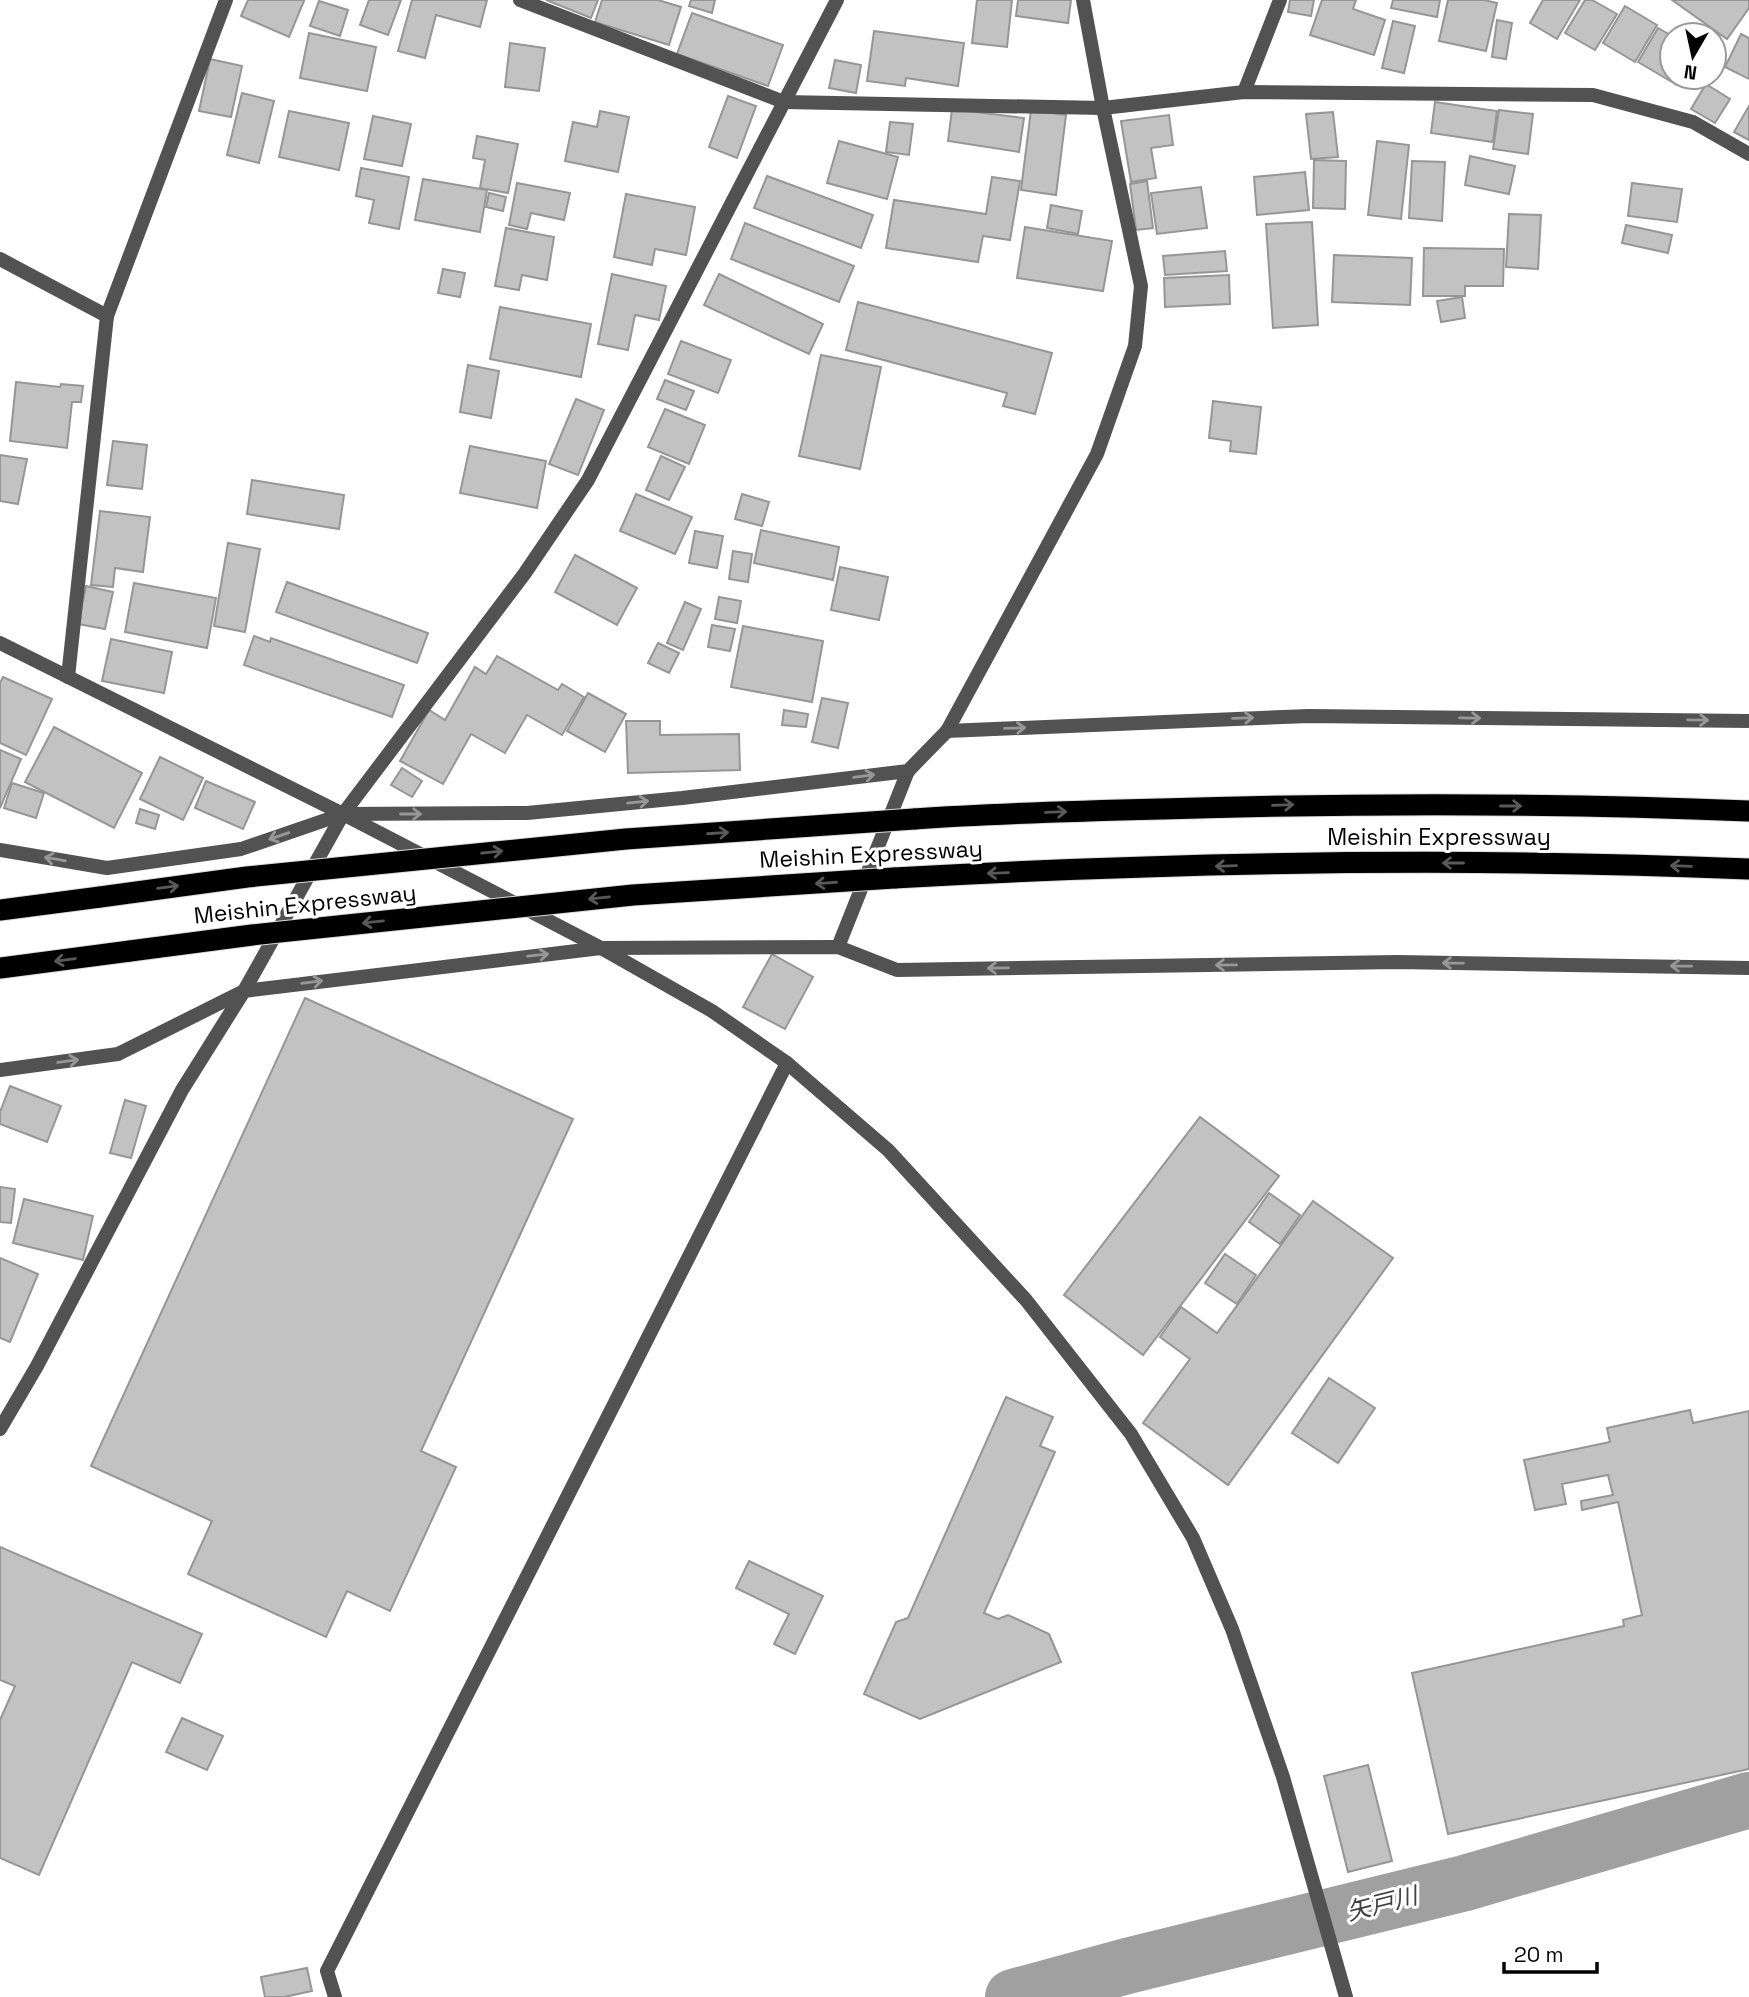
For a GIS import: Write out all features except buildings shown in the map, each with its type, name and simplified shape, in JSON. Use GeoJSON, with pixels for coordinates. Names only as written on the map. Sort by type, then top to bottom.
{"type":"FeatureCollection","features":[{"type":"Feature","properties":{"kind":"highway","name":"Meishin Expressway"},"geometry":{"type":"LineString","coordinates":[[0,910],[247,877],[626,839],[983,814],[1306,804],[1625,806],[1749,811]]}},
{"type":"Feature","properties":{"kind":"highway","name":"Meishin Expressway"},"geometry":{"type":"LineString","coordinates":[[0,968],[252,935],[633,895],[894,878],[1308,863],[1623,864],[1749,869]]}},
{"type":"Feature","properties":{"kind":"street"},"geometry":{"type":"LineString","coordinates":[[68,677],[107,316],[226,0]]}},
{"type":"Feature","properties":{"kind":"street"},"geometry":{"type":"LineString","coordinates":[[520,0],[784,102],[1103,108],[1244,92],[1593,95],[1693,122],[1749,154]]}},
{"type":"Feature","properties":{"kind":"street"},"geometry":{"type":"LineString","coordinates":[[0,1429],[37,1366],[182,1090],[244,991],[343,814],[525,573],[588,480],[837,0]]}},
{"type":"Feature","properties":{"kind":"street"},"geometry":{"type":"LineString","coordinates":[[838,947],[908,771],[947,731],[1097,454],[1135,346],[1141,286],[1083,0]]}},
{"type":"Feature","properties":{"kind":"street"},"geometry":{"type":"LineString","coordinates":[[1244,92],[1280,0]]}},
{"type":"Feature","properties":{"kind":"street"},"geometry":{"type":"LineString","coordinates":[[0,259],[107,316]]}},
{"type":"Feature","properties":{"kind":"street"},"geometry":{"type":"LineString","coordinates":[[0,643],[343,814],[601,948],[712,1011],[787,1063],[888,1150],[1026,1300],[1131,1434],[1193,1538],[1232,1629],[1283,1777],[1346,1997]]}},
{"type":"Feature","properties":{"kind":"street"},"geometry":{"type":"LineString","coordinates":[[947,731],[1309,716],[1749,721]]}},
{"type":"Feature","properties":{"kind":"street"},"geometry":{"type":"LineString","coordinates":[[0,850],[107,868],[241,849],[343,814],[527,813],[908,771]]}},
{"type":"Feature","properties":{"kind":"street"},"geometry":{"type":"LineString","coordinates":[[0,1070],[118,1054],[244,991],[601,948],[838,947],[897,970],[1398,962],[1749,968]]}},
{"type":"Feature","properties":{"kind":"street"},"geometry":{"type":"LineString","coordinates":[[335,1997],[327,1971],[787,1063]]}},
{"type":"Feature","properties":{"kind":"waterway","name":"矢戸川"},"geometry":{"type":"LineString","coordinates":[[1013,1997],[1127,1966],[1465,1883],[1749,1800]]}}]}
